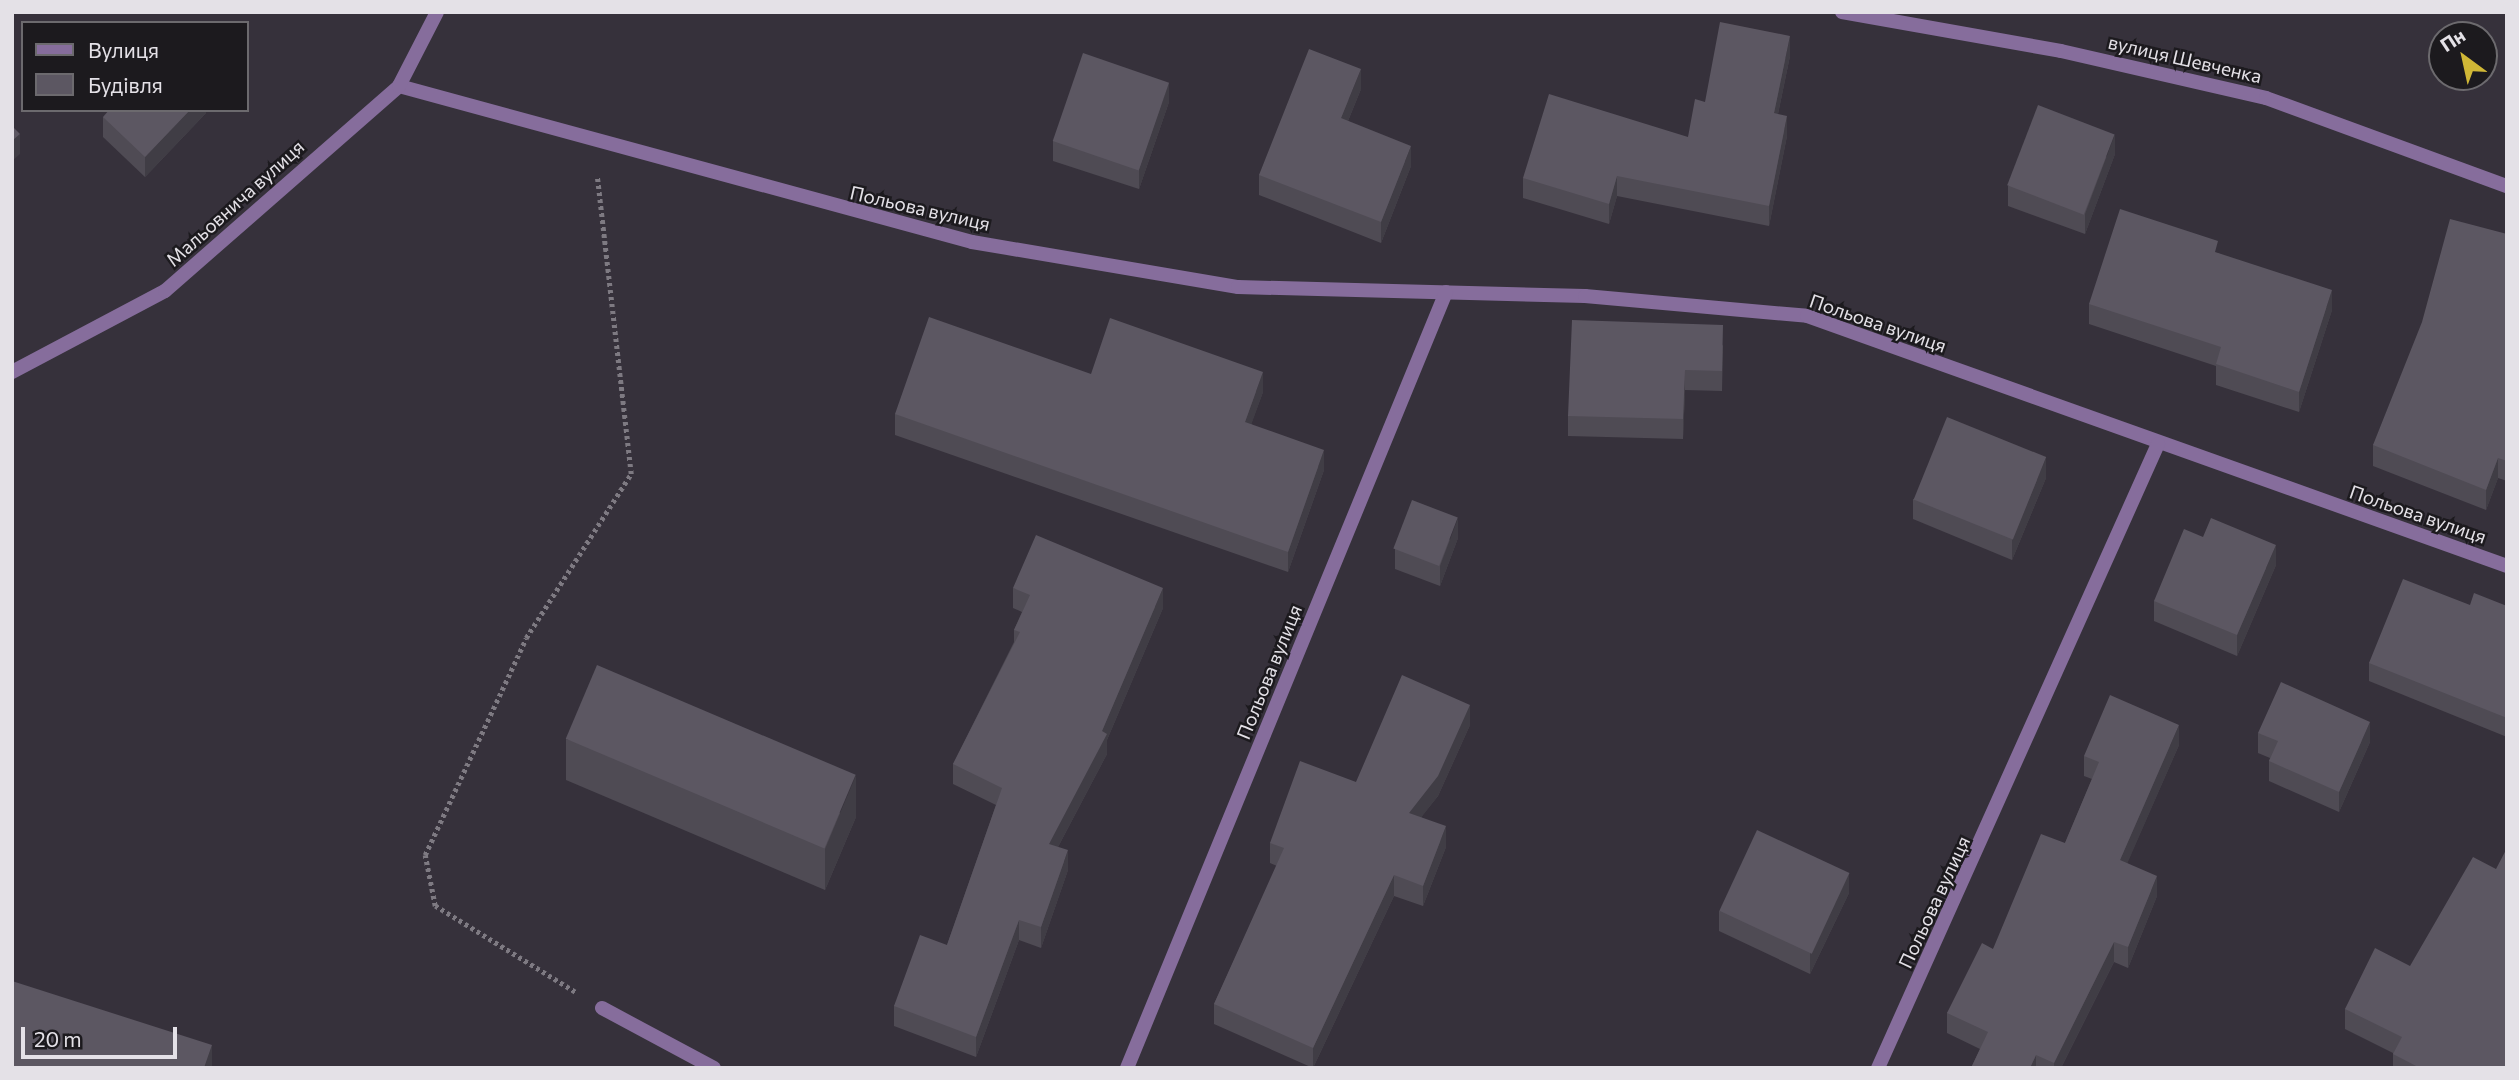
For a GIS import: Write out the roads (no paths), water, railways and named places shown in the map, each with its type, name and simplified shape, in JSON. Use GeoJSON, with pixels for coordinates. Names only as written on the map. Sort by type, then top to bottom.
{"type":"FeatureCollection","features":[{"type":"Feature","properties":{"kind":"street","name":"Мальовнича вулиця"},"geometry":{"type":"LineString","coordinates":[[12,372],[165,291],[399,86],[437,12]]}},
{"type":"Feature","properties":{"kind":"street","name":"вулиця Шевченка"},"geometry":{"type":"LineString","coordinates":[[1842,12],[2061,51],[2266,98],[2507,186]]}},
{"type":"Feature","properties":{"kind":"street","name":"Польова вулиця"},"geometry":{"type":"LineString","coordinates":[[399,86],[972,242],[1238,287],[1585,296],[1807,316],[2158,444],[2507,566]]}},
{"type":"Feature","properties":{"kind":"street","name":"Польова вулиця"},"geometry":{"type":"LineString","coordinates":[[1127,1068],[1446,292]]}},
{"type":"Feature","properties":{"kind":"street","name":"Польова вулиця"},"geometry":{"type":"LineString","coordinates":[[1878,1068],[2158,444]]}},
{"type":"Feature","properties":{"kind":"street"},"geometry":{"type":"LineString","coordinates":[[602,1008],[714,1068]]}}]}
